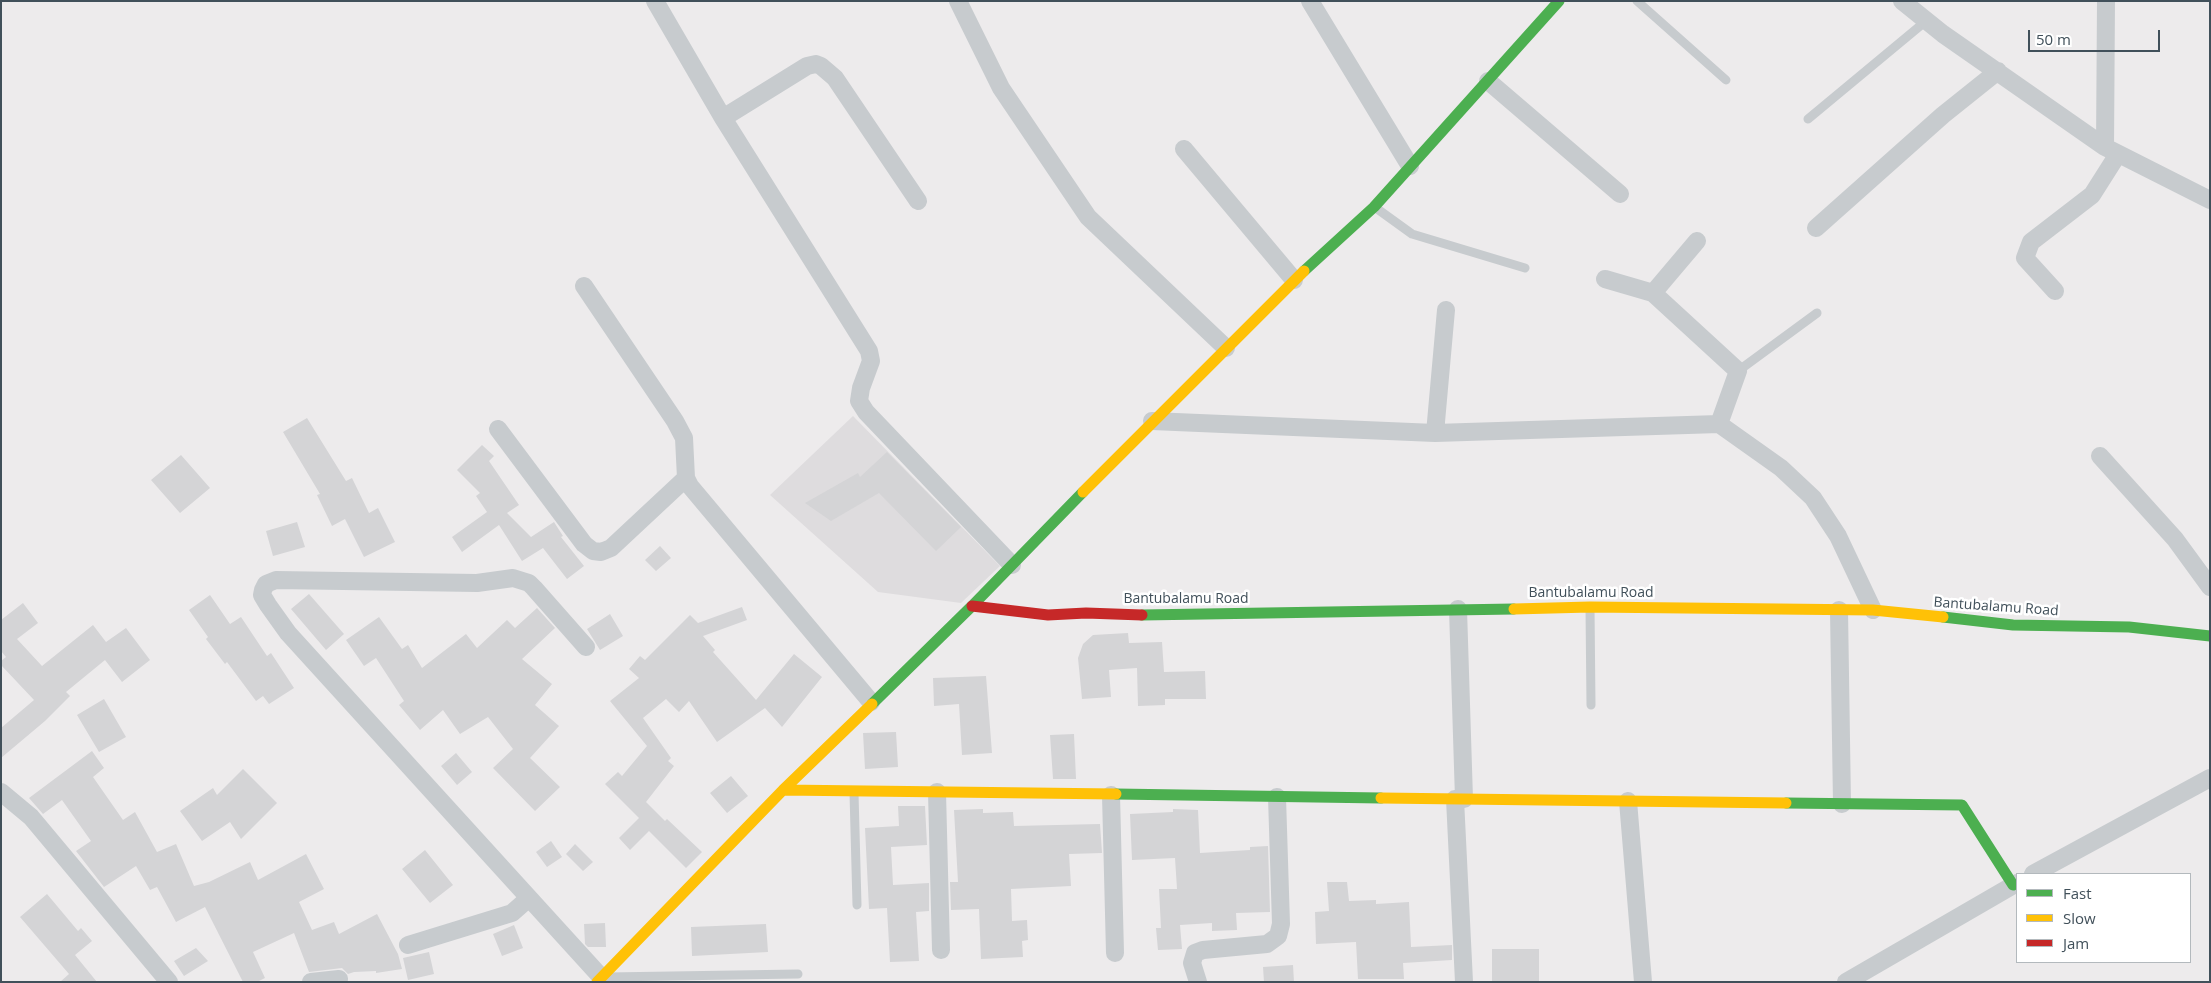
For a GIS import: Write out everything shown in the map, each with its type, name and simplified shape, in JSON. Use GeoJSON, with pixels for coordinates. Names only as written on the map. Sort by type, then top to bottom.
{"type":"FeatureCollection","features":[{"type":"Feature","properties":{"kind":"street"},"geometry":{"type":"LineString","coordinates":[[655,1],[723,118],[869,351],[871,362],[861,388],[859,401],[866,412],[1012,565]]}},
{"type":"Feature","properties":{"kind":"street"},"geometry":{"type":"LineString","coordinates":[[958,1],[1001,88],[1088,217],[1226,348]]}},
{"type":"Feature","properties":{"kind":"street"},"geometry":{"type":"LineString","coordinates":[[1310,1],[1410,166]]}},
{"type":"Feature","properties":{"kind":"street"},"geometry":{"type":"LineString","coordinates":[[586,647],[529,583],[514,578],[477,584],[276,580],[266,584],[262,595],[288,633],[529,898],[599,979],[871,702],[972,606],[1152,421],[1294,280],[1374,207],[1559,1]]}},
{"type":"Feature","properties":{"kind":"street"},"geometry":{"type":"LineString","coordinates":[[1902,1],[1926,21],[2111,150],[2210,200]]}},
{"type":"Feature","properties":{"kind":"street"},"geometry":{"type":"LineString","coordinates":[[2055,291],[2025,258],[2031,242],[2092,195],[2111,150],[2106,1]]}},
{"type":"Feature","properties":{"kind":"street"},"geometry":{"type":"LineString","coordinates":[[723,118],[806,66],[816,64],[821,66],[834,78],[918,201]]}},
{"type":"Feature","properties":{"kind":"street"},"geometry":{"type":"LineString","coordinates":[[1816,228],[1942,115],[1998,71]]}},
{"type":"Feature","properties":{"kind":"street"},"geometry":{"type":"LineString","coordinates":[[1488,81],[1620,194]]}},
{"type":"Feature","properties":{"kind":"street"},"geometry":{"type":"LineString","coordinates":[[1184,149],[1294,280]]}},
{"type":"Feature","properties":{"kind":"street"},"geometry":{"type":"LineString","coordinates":[[1653,293],[1696,241]]}},
{"type":"Feature","properties":{"kind":"street"},"geometry":{"type":"LineString","coordinates":[[1606,279],[1653,293],[1738,371],[1719,424]]}},
{"type":"Feature","properties":{"kind":"street"},"geometry":{"type":"LineString","coordinates":[[584,286],[675,422],[685,446],[686,478],[690,486],[871,702]]}},
{"type":"Feature","properties":{"kind":"street"},"geometry":{"type":"LineString","coordinates":[[1435,432],[1446,310]]}},
{"type":"Feature","properties":{"kind":"street"},"geometry":{"type":"LineString","coordinates":[[1152,421],[1435,432],[1719,424],[1781,468],[1813,498],[1838,536],[1873,610]]}},
{"type":"Feature","properties":{"kind":"street"},"geometry":{"type":"LineString","coordinates":[[498,429],[584,544],[593,551],[601,552],[611,548],[686,478]]}},
{"type":"Feature","properties":{"kind":"street"},"geometry":{"type":"LineString","coordinates":[[2100,456],[2175,539],[2210,587]]}},
{"type":"Feature","properties":{"kind":"street","name":"Bantubalamu Road"},"geometry":{"type":"LineString","coordinates":[[972,606],[1048,615],[1086,613],[1172,616],[1590,607],[1873,610],[2013,625],[2129,627],[2210,636]]}},
{"type":"Feature","properties":{"kind":"street"},"geometry":{"type":"LineString","coordinates":[[1458,609],[1459,799],[1464,982]]}},
{"type":"Feature","properties":{"kind":"street"},"geometry":{"type":"LineString","coordinates":[[1839,610],[1842,804]]}},
{"type":"Feature","properties":{"kind":"street"},"geometry":{"type":"LineString","coordinates":[[2035,873],[2210,778]]}},
{"type":"Feature","properties":{"kind":"street"},"geometry":{"type":"LineString","coordinates":[[783,790],[1962,806],[2015,884],[1846,982]]}},
{"type":"Feature","properties":{"kind":"street"},"geometry":{"type":"LineString","coordinates":[[1,792],[30,817],[168,982]]}},
{"type":"Feature","properties":{"kind":"street"},"geometry":{"type":"LineString","coordinates":[[937,792],[941,950]]}},
{"type":"Feature","properties":{"kind":"street"},"geometry":{"type":"LineString","coordinates":[[1111,795],[1115,953]]}},
{"type":"Feature","properties":{"kind":"street"},"geometry":{"type":"LineString","coordinates":[[1198,982],[1192,962],[1195,954],[1203,950],[1267,944],[1278,936],[1281,924],[1277,797]]}},
{"type":"Feature","properties":{"kind":"street"},"geometry":{"type":"LineString","coordinates":[[1628,801],[1643,982]]}},
{"type":"Feature","properties":{"kind":"street"},"geometry":{"type":"LineString","coordinates":[[408,945],[512,913],[529,898]]}},
{"type":"Feature","properties":{"kind":"street"},"geometry":{"type":"LineString","coordinates":[[311,982],[339,979]]}},
{"type":"Feature","properties":{"kind":"lane"},"geometry":{"type":"LineString","coordinates":[[1636,1],[1726,80]]}},
{"type":"Feature","properties":{"kind":"lane"},"geometry":{"type":"LineString","coordinates":[[1808,119],[1926,21]]}},
{"type":"Feature","properties":{"kind":"lane"},"geometry":{"type":"LineString","coordinates":[[1374,207],[1412,234],[1524,268]]}},
{"type":"Feature","properties":{"kind":"lane"},"geometry":{"type":"LineString","coordinates":[[1738,371],[1818,313]]}},
{"type":"Feature","properties":{"kind":"lane"},"geometry":{"type":"LineString","coordinates":[[1590,607],[1591,705]]}},
{"type":"Feature","properties":{"kind":"lane"},"geometry":{"type":"LineString","coordinates":[[854,791],[858,905]]}},
{"type":"Feature","properties":{"kind":"lane"},"geometry":{"type":"LineString","coordinates":[[599,979],[798,974]]}},
{"type":"Feature","properties":{"kind":"shaded area"},"geometry":{"type":"Polygon","coordinates":[[[853,416],[1000,566],[961,603],[878,592],[770,495],[853,416]]]}},
{"type":"Feature","properties":{"kind":"building"},"geometry":{"type":"Polygon","coordinates":[[[307,418],[346,481],[352,478],[369,513],[378,508],[395,542],[364,557],[345,519],[332,526],[317,495],[320,494],[283,432],[307,418]]]}},
{"type":"Feature","properties":{"kind":"building"},"geometry":{"type":"Polygon","coordinates":[[[482,445],[494,456],[489,461],[519,505],[507,513],[531,537],[554,522],[563,536],[561,537],[584,566],[567,579],[543,548],[522,561],[499,525],[462,552],[452,537],[487,512],[476,496],[480,493],[457,470],[482,445]]]}},
{"type":"Feature","properties":{"kind":"building"},"geometry":{"type":"Polygon","coordinates":[[[887,452],[961,527],[936,551],[879,493],[831,521],[805,503],[858,473],[860,477],[887,452]]]}},
{"type":"Feature","properties":{"kind":"building"},"geometry":{"type":"Polygon","coordinates":[[[181,455],[210,488],[180,513],[151,480],[181,455]]]}},
{"type":"Feature","properties":{"kind":"building"},"geometry":{"type":"Polygon","coordinates":[[[297,522],[305,547],[273,556],[266,531],[297,522]]]}},
{"type":"Feature","properties":{"kind":"building"},"geometry":{"type":"Polygon","coordinates":[[[660,546],[671,558],[656,571],[645,560],[660,546]]]}},
{"type":"Feature","properties":{"kind":"building"},"geometry":{"type":"Polygon","coordinates":[[[309,594],[344,634],[326,650],[291,609],[309,594]]]}},
{"type":"Feature","properties":{"kind":"building"},"geometry":{"type":"Polygon","coordinates":[[[210,595],[230,624],[241,617],[267,656],[271,653],[294,688],[269,704],[263,696],[256,701],[227,662],[225,664],[206,639],[208,637],[189,610],[210,595]]]}},
{"type":"Feature","properties":{"kind":"building"},"geometry":{"type":"Polygon","coordinates":[[[23,603],[38,623],[17,639],[42,666],[93,625],[106,642],[126,628],[150,660],[122,682],[105,660],[66,692],[70,696],[45,721],[1,758],[1,728],[34,700],[1,665],[1,661],[6,657],[1,651],[1,620],[23,603]]]}},
{"type":"Feature","properties":{"kind":"building"},"geometry":{"type":"Polygon","coordinates":[[[742,607],[747,620],[703,636],[715,650],[713,652],[756,700],[794,654],[822,677],[782,727],[765,708],[717,742],[689,701],[679,712],[666,699],[643,718],[671,758],[668,761],[674,766],[646,802],[665,821],[667,819],[702,852],[686,868],[649,831],[630,850],[619,838],[639,818],[605,784],[618,772],[622,776],[647,746],[610,701],[639,678],[629,669],[640,656],[645,660],[690,615],[698,623],[742,607]]]}},
{"type":"Feature","properties":{"kind":"building"},"geometry":{"type":"Polygon","coordinates":[[[537,608],[555,628],[522,659],[552,684],[535,705],[559,726],[530,758],[560,787],[535,811],[493,768],[513,749],[488,717],[460,734],[443,710],[420,730],[399,705],[404,701],[376,658],[364,666],[346,640],[379,617],[402,649],[408,645],[422,668],[466,634],[477,648],[507,620],[515,628],[537,608]]]}},
{"type":"Feature","properties":{"kind":"building"},"geometry":{"type":"Polygon","coordinates":[[[610,614],[623,636],[600,650],[587,629],[610,614]]]}},
{"type":"Feature","properties":{"kind":"building"},"geometry":{"type":"Polygon","coordinates":[[[1128,633],[1129,643],[1162,642],[1164,672],[1205,671],[1206,699],[1165,699],[1165,705],[1138,706],[1137,668],[1109,670],[1111,697],[1082,699],[1078,658],[1083,644],[1093,635],[1128,633]]]}},
{"type":"Feature","properties":{"kind":"building"},"geometry":{"type":"Polygon","coordinates":[[[986,676],[992,753],[962,755],[959,704],[934,706],[933,678],[986,676]]]}},
{"type":"Feature","properties":{"kind":"building"},"geometry":{"type":"Polygon","coordinates":[[[104,699],[126,737],[99,752],[77,715],[104,699]]]}},
{"type":"Feature","properties":{"kind":"building"},"geometry":{"type":"Polygon","coordinates":[[[896,732],[898,767],[865,769],[863,733],[896,732]]]}},
{"type":"Feature","properties":{"kind":"building"},"geometry":{"type":"Polygon","coordinates":[[[1074,734],[1076,779],[1053,779],[1050,735],[1074,734]]]}},
{"type":"Feature","properties":{"kind":"building"},"geometry":{"type":"Polygon","coordinates":[[[92,751],[104,768],[93,777],[123,820],[135,812],[157,852],[176,844],[194,886],[209,882],[250,862],[258,880],[306,854],[324,889],[299,902],[312,930],[334,922],[339,934],[377,914],[398,954],[402,969],[376,973],[376,971],[348,974],[342,968],[309,972],[294,933],[253,952],[265,978],[257,982],[243,982],[205,907],[176,922],[157,887],[150,890],[136,866],[104,887],[76,851],[91,841],[62,800],[43,814],[29,798],[92,751]]]}},
{"type":"Feature","properties":{"kind":"building"},"geometry":{"type":"Polygon","coordinates":[[[456,753],[472,772],[457,785],[441,766],[456,753]]]}},
{"type":"Feature","properties":{"kind":"building"},"geometry":{"type":"Polygon","coordinates":[[[243,769],[277,803],[241,839],[230,822],[202,841],[180,811],[213,788],[217,795],[243,769]]]}},
{"type":"Feature","properties":{"kind":"building"},"geometry":{"type":"Polygon","coordinates":[[[731,776],[748,796],[727,813],[710,793],[731,776]]]}},
{"type":"Feature","properties":{"kind":"building"},"geometry":{"type":"Polygon","coordinates":[[[898,806],[925,806],[927,845],[891,847],[893,885],[929,883],[929,911],[916,912],[919,961],[890,962],[887,908],[869,909],[865,828],[899,826],[898,806]]]}},
{"type":"Feature","properties":{"kind":"building"},"geometry":{"type":"Polygon","coordinates":[[[983,809],[983,813],[1013,812],[1014,826],[1100,824],[1102,853],[1069,854],[1071,886],[1011,889],[1012,921],[1027,920],[1028,940],[1022,941],[1023,957],[981,959],[979,909],[951,910],[950,882],[958,882],[954,810],[983,809]]]}},
{"type":"Feature","properties":{"kind":"building"},"geometry":{"type":"Polygon","coordinates":[[[1173,809],[1198,810],[1200,853],[1250,850],[1250,847],[1268,846],[1270,912],[1236,913],[1237,930],[1212,931],[1212,923],[1180,925],[1182,949],[1158,950],[1156,928],[1161,928],[1159,889],[1177,889],[1175,858],[1132,860],[1130,814],[1173,812],[1173,809]]]}},
{"type":"Feature","properties":{"kind":"building"},"geometry":{"type":"Polygon","coordinates":[[[551,841],[562,857],[547,867],[536,852],[551,841]]]}},
{"type":"Feature","properties":{"kind":"building"},"geometry":{"type":"Polygon","coordinates":[[[575,844],[593,862],[583,871],[566,854],[575,844]]]}},
{"type":"Feature","properties":{"kind":"building"},"geometry":{"type":"Polygon","coordinates":[[[425,850],[453,885],[430,903],[402,869],[425,850]]]}},
{"type":"Feature","properties":{"kind":"building"},"geometry":{"type":"Polygon","coordinates":[[[1327,882],[1347,882],[1349,901],[1376,900],[1376,904],[1409,902],[1411,947],[1452,945],[1452,960],[1403,963],[1404,979],[1358,979],[1356,942],[1316,944],[1315,912],[1329,911],[1327,882]]]}},
{"type":"Feature","properties":{"kind":"building"},"geometry":{"type":"Polygon","coordinates":[[[47,894],[78,931],[81,928],[92,941],[75,955],[97,982],[60,982],[69,974],[20,917],[47,894]]]}},
{"type":"Feature","properties":{"kind":"building"},"geometry":{"type":"Polygon","coordinates":[[[605,923],[606,947],[588,947],[585,944],[584,924],[605,923]]]}},
{"type":"Feature","properties":{"kind":"building"},"geometry":{"type":"Polygon","coordinates":[[[766,924],[768,952],[692,956],[691,927],[766,924]]]}},
{"type":"Feature","properties":{"kind":"building"},"geometry":{"type":"Polygon","coordinates":[[[514,925],[523,948],[502,956],[493,934],[514,925]]]}},
{"type":"Feature","properties":{"kind":"building"},"geometry":{"type":"Polygon","coordinates":[[[196,948],[208,961],[184,976],[174,961],[196,948]]]}},
{"type":"Feature","properties":{"kind":"building"},"geometry":{"type":"Polygon","coordinates":[[[1492,949],[1539,949],[1539,982],[1492,982],[1492,949]]]}},
{"type":"Feature","properties":{"kind":"building"},"geometry":{"type":"Polygon","coordinates":[[[429,952],[434,974],[408,980],[403,958],[429,952]]]}},
{"type":"Feature","properties":{"kind":"building"},"geometry":{"type":"Polygon","coordinates":[[[1293,965],[1294,982],[1264,982],[1263,967],[1293,965]]]}},
{"type":"Feature","properties":{"kind":"traffic: fast"},"geometry":{"type":"LineString","coordinates":[[1304,271],[1374,207],[1559,1]]}},
{"type":"Feature","properties":{"kind":"traffic: fast"},"geometry":{"type":"LineString","coordinates":[[872,704],[972,606],[1083,492]]}},
{"type":"Feature","properties":{"kind":"traffic: fast"},"geometry":{"type":"LineString","coordinates":[[1142,615],[1514,609]]}},
{"type":"Feature","properties":{"kind":"traffic: fast"},"geometry":{"type":"LineString","coordinates":[[1943,617],[2013,625],[2129,627],[2210,636]]}},
{"type":"Feature","properties":{"kind":"traffic: fast"},"geometry":{"type":"LineString","coordinates":[[1116,794],[1381,798]]}},
{"type":"Feature","properties":{"kind":"traffic: fast"},"geometry":{"type":"LineString","coordinates":[[1786,803],[1962,805],[2013,885]]}},
{"type":"Feature","properties":{"kind":"traffic: slow"},"geometry":{"type":"LineString","coordinates":[[1083,492],[1304,271]]}},
{"type":"Feature","properties":{"kind":"traffic: slow"},"geometry":{"type":"LineString","coordinates":[[1514,609],[1590,607],[1873,610],[1943,617]]}},
{"type":"Feature","properties":{"kind":"traffic: slow"},"geometry":{"type":"LineString","coordinates":[[597,982],[783,790],[872,704]]}},
{"type":"Feature","properties":{"kind":"traffic: slow"},"geometry":{"type":"LineString","coordinates":[[783,790],[1116,794]]}},
{"type":"Feature","properties":{"kind":"traffic: slow"},"geometry":{"type":"LineString","coordinates":[[1381,798],[1786,803]]}},
{"type":"Feature","properties":{"kind":"traffic: jam"},"geometry":{"type":"LineString","coordinates":[[972,606],[1048,615],[1086,613],[1142,615]]}}]}
